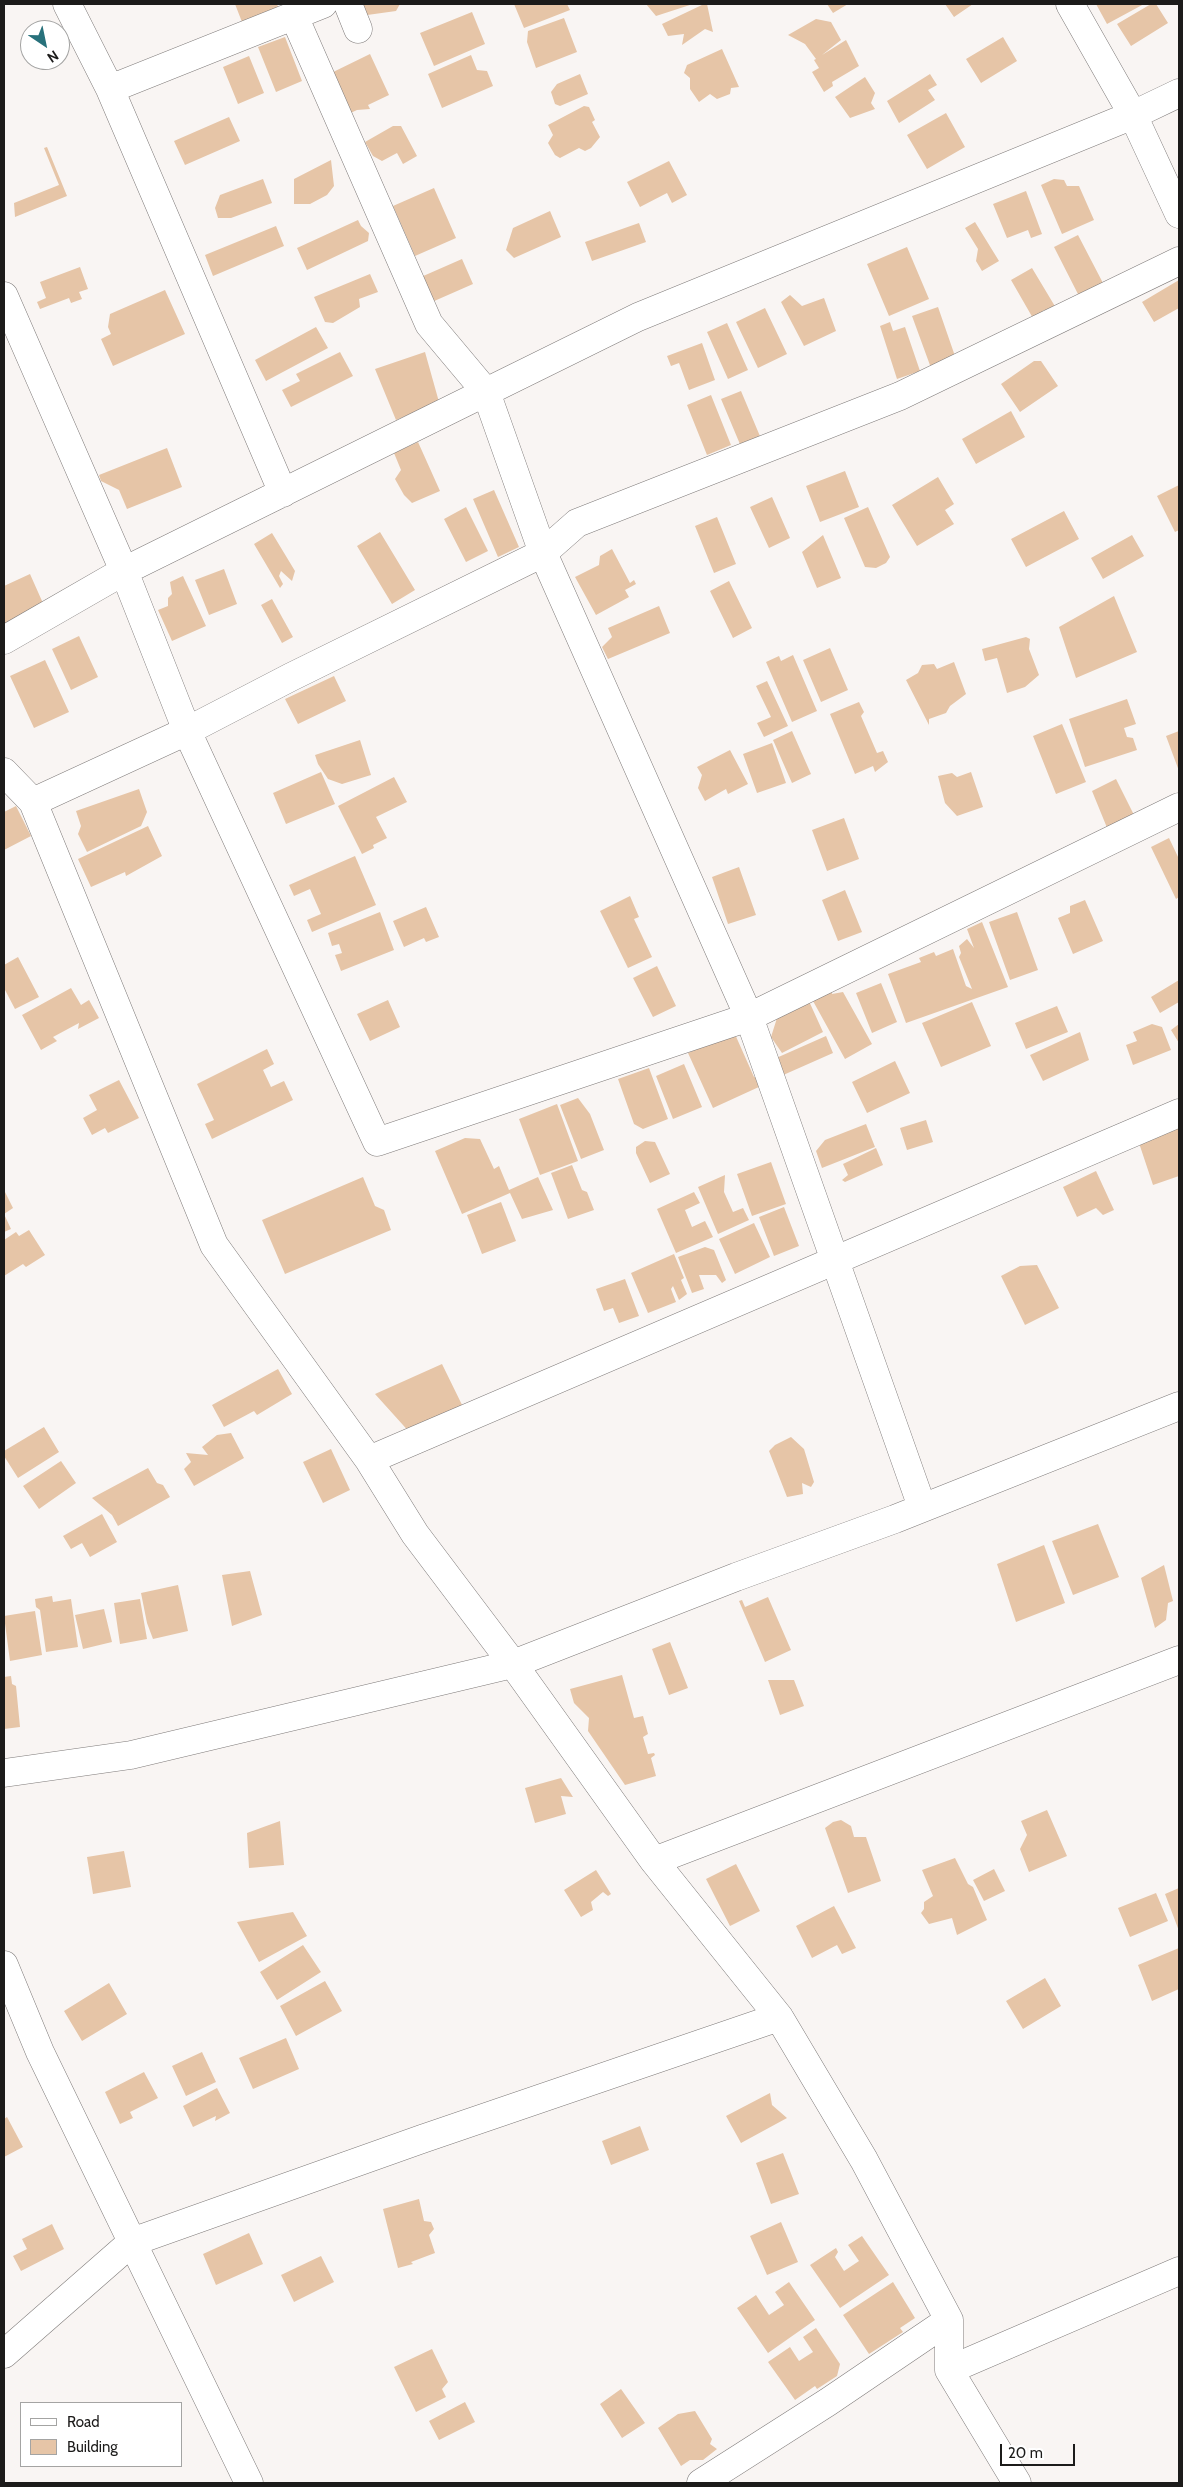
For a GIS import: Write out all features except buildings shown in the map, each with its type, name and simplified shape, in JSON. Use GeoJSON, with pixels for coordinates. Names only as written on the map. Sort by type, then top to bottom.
{"type":"FeatureCollection","features":[{"type":"Feature","properties":{"kind":"street"},"geometry":{"type":"LineString","coordinates":[[67,4],[110,88],[283,492]]}},
{"type":"Feature","properties":{"kind":"street"},"geometry":{"type":"LineString","coordinates":[[110,88],[323,4]]}},
{"type":"Feature","properties":{"kind":"street"},"geometry":{"type":"LineString","coordinates":[[348,4],[358,29]]}},
{"type":"Feature","properties":{"kind":"street"},"geometry":{"type":"LineString","coordinates":[[1070,4],[1133,115],[1179,214]]}},
{"type":"Feature","properties":{"kind":"street"},"geometry":{"type":"LineString","coordinates":[[294,16],[429,324],[486,392],[543,553],[749,1017],[837,1261],[922,1507]]}},
{"type":"Feature","properties":{"kind":"street"},"geometry":{"type":"LineString","coordinates":[[4,640],[124,571],[638,317],[1133,115],[1179,93]]}},
{"type":"Feature","properties":{"kind":"street"},"geometry":{"type":"LineString","coordinates":[[33,802],[187,731],[543,553],[577,523],[900,396],[1179,261]]}},
{"type":"Feature","properties":{"kind":"street"},"geometry":{"type":"LineString","coordinates":[[4,296],[124,571],[187,731],[377,1142],[749,1017],[1179,807]]}},
{"type":"Feature","properties":{"kind":"street"},"geometry":{"type":"LineString","coordinates":[[4,772],[33,802],[214,1245],[369,1460],[415,1534],[513,1664],[654,1861],[779,2018],[864,2160],[949,2320],[949,2370],[1017,2483]]}},
{"type":"Feature","properties":{"kind":"street"},"geometry":{"type":"LineString","coordinates":[[369,1460],[1179,1113]]}},
{"type":"Feature","properties":{"kind":"street"},"geometry":{"type":"LineString","coordinates":[[4,1774],[131,1755],[513,1664],[1179,1406]]}},
{"type":"Feature","properties":{"kind":"street"},"geometry":{"type":"LineString","coordinates":[[654,1861],[1179,1660]]}},
{"type":"Feature","properties":{"kind":"street"},"geometry":{"type":"LineString","coordinates":[[4,1965],[40,2052],[249,2483]]}},
{"type":"Feature","properties":{"kind":"street"},"geometry":{"type":"LineString","coordinates":[[4,2354],[132,2242],[422,2139],[779,2018]]}},
{"type":"Feature","properties":{"kind":"street"},"geometry":{"type":"LineString","coordinates":[[949,2370],[1179,2271]]}},
{"type":"Feature","properties":{"kind":"street"},"geometry":{"type":"LineString","coordinates":[[701,2483],[828,2402],[949,2320]]}}]}
